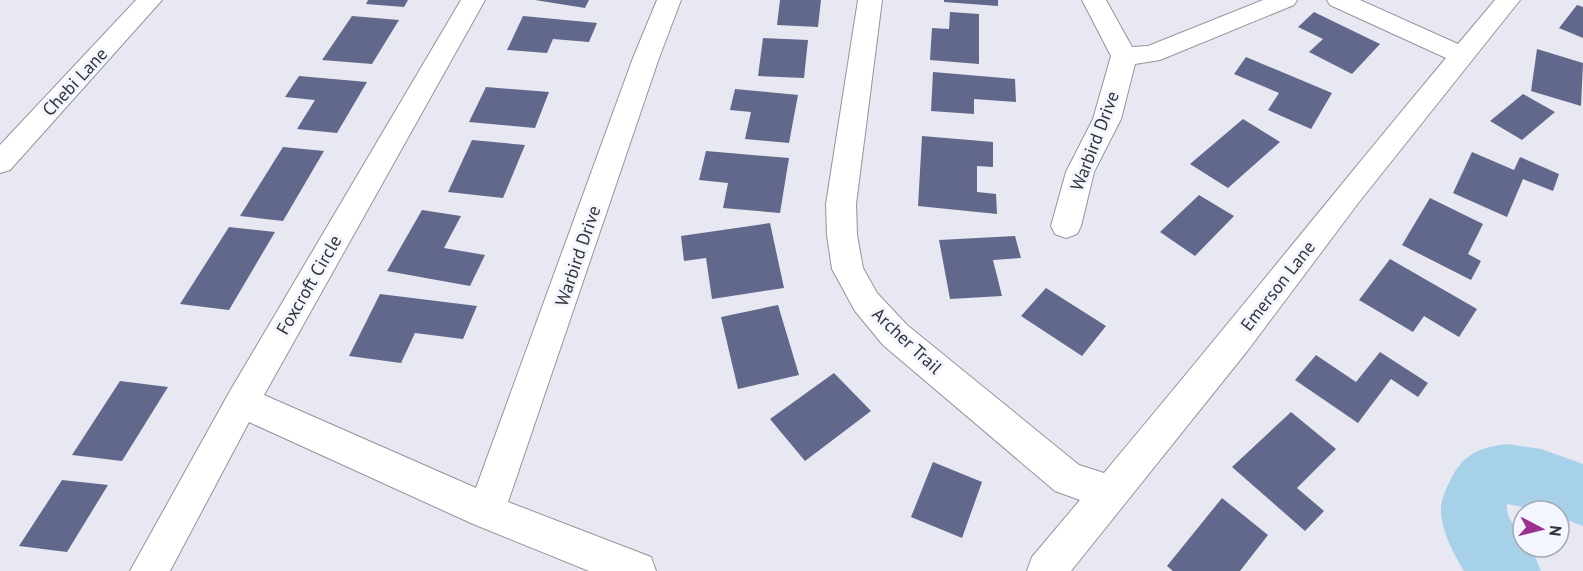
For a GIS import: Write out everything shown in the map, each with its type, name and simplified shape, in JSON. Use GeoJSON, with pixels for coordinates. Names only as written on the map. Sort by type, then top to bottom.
{"type":"FeatureCollection","features":[{"type":"Feature","properties":{"kind":"street","name":"Chebi Lane"},"geometry":{"type":"LineString","coordinates":[[0,163],[150,0]]}},
{"type":"Feature","properties":{"kind":"street","name":"Foxcroft Circle"},"geometry":{"type":"LineString","coordinates":[[149,571],[242,402],[473,0]]}},
{"type":"Feature","properties":{"kind":"street","name":"Warbird Drive"},"geometry":{"type":"LineString","coordinates":[[486,511],[530,392],[646,58],[669,0]]}},
{"type":"Feature","properties":{"kind":"street","name":"Archer Trail"},"geometry":{"type":"LineString","coordinates":[[870,0],[841,204],[842,235],[848,269],[866,302],[895,335],[1068,478],[1111,493]]}},
{"type":"Feature","properties":{"kind":"street"},"geometry":{"type":"LineString","coordinates":[[1094,0],[1124,56],[1151,54],[1285,0]]}},
{"type":"Feature","properties":{"kind":"street"},"geometry":{"type":"LineString","coordinates":[[1339,0],[1462,57]]}},
{"type":"Feature","properties":{"kind":"street","name":"Emerson Lane"},"geometry":{"type":"LineString","coordinates":[[1046,571],[1236,340],[1348,194],[1508,0]]}},
{"type":"Feature","properties":{"kind":"street","name":"Warbird Drive"},"geometry":{"type":"LineString","coordinates":[[1066,226],[1080,172],[1107,118],[1124,56]]}},
{"type":"Feature","properties":{"kind":"street"},"geometry":{"type":"LineString","coordinates":[[242,402],[486,511],[637,571]]}},
{"type":"Feature","properties":{"kind":"building"},"geometry":{"type":"Polygon","coordinates":[[[368,0],[408,0],[404,7],[366,4],[368,0]]]}},
{"type":"Feature","properties":{"kind":"building"},"geometry":{"type":"Polygon","coordinates":[[[535,0],[589,0],[585,8],[535,0]]]}},
{"type":"Feature","properties":{"kind":"building"},"geometry":{"type":"Polygon","coordinates":[[[780,0],[821,0],[818,27],[777,25],[780,0]]]}},
{"type":"Feature","properties":{"kind":"building"},"geometry":{"type":"Polygon","coordinates":[[[944,0],[998,0],[998,6],[944,2],[944,0]]]}},
{"type":"Feature","properties":{"kind":"building"},"geometry":{"type":"Polygon","coordinates":[[[1577,5],[1583,7],[1583,38],[1559,28],[1577,5]]]}},
{"type":"Feature","properties":{"kind":"building"},"geometry":{"type":"Polygon","coordinates":[[[950,12],[979,14],[979,64],[930,60],[932,28],[949,29],[950,12]]]}},
{"type":"Feature","properties":{"kind":"building"},"geometry":{"type":"Polygon","coordinates":[[[1314,12],[1380,44],[1352,74],[1309,52],[1323,39],[1298,27],[1314,12]]]}},
{"type":"Feature","properties":{"kind":"building"},"geometry":{"type":"Polygon","coordinates":[[[352,16],[399,20],[372,64],[322,60],[352,16]]]}},
{"type":"Feature","properties":{"kind":"building"},"geometry":{"type":"Polygon","coordinates":[[[523,16],[597,23],[589,42],[553,39],[547,53],[507,50],[523,16]]]}},
{"type":"Feature","properties":{"kind":"building"},"geometry":{"type":"Polygon","coordinates":[[[763,38],[808,40],[804,78],[758,76],[763,38]]]}},
{"type":"Feature","properties":{"kind":"building"},"geometry":{"type":"Polygon","coordinates":[[[1537,49],[1583,63],[1581,106],[1531,91],[1537,49]]]}},
{"type":"Feature","properties":{"kind":"building"},"geometry":{"type":"Polygon","coordinates":[[[1246,57],[1332,93],[1311,129],[1268,110],[1279,93],[1234,74],[1246,57]]]}},
{"type":"Feature","properties":{"kind":"building"},"geometry":{"type":"Polygon","coordinates":[[[933,72],[1015,79],[1016,102],[974,99],[974,114],[931,111],[933,72]]]}},
{"type":"Feature","properties":{"kind":"building"},"geometry":{"type":"Polygon","coordinates":[[[299,76],[367,82],[337,133],[297,129],[315,100],[285,97],[299,76]]]}},
{"type":"Feature","properties":{"kind":"building"},"geometry":{"type":"Polygon","coordinates":[[[486,87],[549,92],[535,128],[469,122],[486,87]]]}},
{"type":"Feature","properties":{"kind":"building"},"geometry":{"type":"Polygon","coordinates":[[[735,89],[798,95],[789,143],[745,139],[751,112],[730,110],[735,89]]]}},
{"type":"Feature","properties":{"kind":"building"},"geometry":{"type":"Polygon","coordinates":[[[1523,94],[1555,112],[1522,140],[1490,121],[1523,94]]]}},
{"type":"Feature","properties":{"kind":"building"},"geometry":{"type":"Polygon","coordinates":[[[1243,119],[1280,142],[1228,188],[1190,164],[1243,119]]]}},
{"type":"Feature","properties":{"kind":"building"},"geometry":{"type":"Polygon","coordinates":[[[922,136],[993,142],[993,167],[977,166],[977,192],[996,194],[997,214],[918,206],[922,136]]]}},
{"type":"Feature","properties":{"kind":"building"},"geometry":{"type":"Polygon","coordinates":[[[472,140],[525,145],[503,198],[448,192],[472,140]]]}},
{"type":"Feature","properties":{"kind":"building"},"geometry":{"type":"Polygon","coordinates":[[[283,147],[324,151],[283,221],[240,216],[283,147]]]}},
{"type":"Feature","properties":{"kind":"building"},"geometry":{"type":"Polygon","coordinates":[[[706,151],[789,158],[780,213],[723,208],[728,183],[699,180],[706,151]]]}},
{"type":"Feature","properties":{"kind":"building"},"geometry":{"type":"Polygon","coordinates":[[[1472,152],[1514,170],[1520,157],[1559,174],[1553,191],[1523,179],[1507,217],[1453,193],[1472,152]]]}},
{"type":"Feature","properties":{"kind":"building"},"geometry":{"type":"Polygon","coordinates":[[[1199,195],[1234,216],[1195,256],[1160,232],[1199,195]]]}},
{"type":"Feature","properties":{"kind":"building"},"geometry":{"type":"Polygon","coordinates":[[[1430,198],[1483,224],[1468,254],[1481,261],[1471,280],[1402,245],[1430,198]]]}},
{"type":"Feature","properties":{"kind":"building"},"geometry":{"type":"Polygon","coordinates":[[[422,210],[461,216],[444,248],[485,255],[470,286],[387,271],[422,210]]]}},
{"type":"Feature","properties":{"kind":"building"},"geometry":{"type":"Polygon","coordinates":[[[770,223],[784,288],[712,299],[706,258],[684,261],[681,236],[770,223]]]}},
{"type":"Feature","properties":{"kind":"building"},"geometry":{"type":"Polygon","coordinates":[[[229,227],[275,232],[229,310],[180,304],[229,227]]]}},
{"type":"Feature","properties":{"kind":"building"},"geometry":{"type":"Polygon","coordinates":[[[1015,236],[1021,258],[993,260],[1002,296],[950,299],[939,240],[1015,236]]]}},
{"type":"Feature","properties":{"kind":"building"},"geometry":{"type":"Polygon","coordinates":[[[1390,259],[1477,309],[1459,337],[1424,316],[1413,332],[1359,300],[1390,259]]]}},
{"type":"Feature","properties":{"kind":"building"},"geometry":{"type":"Polygon","coordinates":[[[1046,288],[1106,326],[1082,356],[1021,316],[1046,288]]]}},
{"type":"Feature","properties":{"kind":"building"},"geometry":{"type":"Polygon","coordinates":[[[380,294],[477,306],[463,339],[415,333],[401,363],[349,356],[380,294]]]}},
{"type":"Feature","properties":{"kind":"building"},"geometry":{"type":"Polygon","coordinates":[[[778,305],[799,375],[738,389],[721,317],[778,305]]]}},
{"type":"Feature","properties":{"kind":"building"},"geometry":{"type":"Polygon","coordinates":[[[1380,352],[1428,383],[1418,397],[1391,379],[1358,423],[1295,380],[1316,355],[1356,382],[1380,352]]]}},
{"type":"Feature","properties":{"kind":"building"},"geometry":{"type":"Polygon","coordinates":[[[834,373],[871,411],[805,461],[770,419],[834,373]]]}},
{"type":"Feature","properties":{"kind":"building"},"geometry":{"type":"Polygon","coordinates":[[[120,381],[168,387],[122,461],[72,455],[120,381]]]}},
{"type":"Feature","properties":{"kind":"building"},"geometry":{"type":"Polygon","coordinates":[[[1291,412],[1336,449],[1297,488],[1324,511],[1305,531],[1232,467],[1291,412]]]}},
{"type":"Feature","properties":{"kind":"building"},"geometry":{"type":"Polygon","coordinates":[[[933,462],[982,482],[962,538],[911,517],[933,462]]]}},
{"type":"Feature","properties":{"kind":"building"},"geometry":{"type":"Polygon","coordinates":[[[62,480],[108,485],[67,552],[19,546],[62,480]]]}},
{"type":"Feature","properties":{"kind":"building"},"geometry":{"type":"Polygon","coordinates":[[[1222,498],[1268,535],[1240,571],[1173,571],[1167,566],[1222,498]]]}},
{"type":"Feature","properties":{"kind":"waterway"},"geometry":{"type":"LineString","coordinates":[[1507,571],[1485,543],[1475,522],[1475,500],[1484,482],[1497,475],[1518,474],[1541,479],[1583,495]]}}]}
